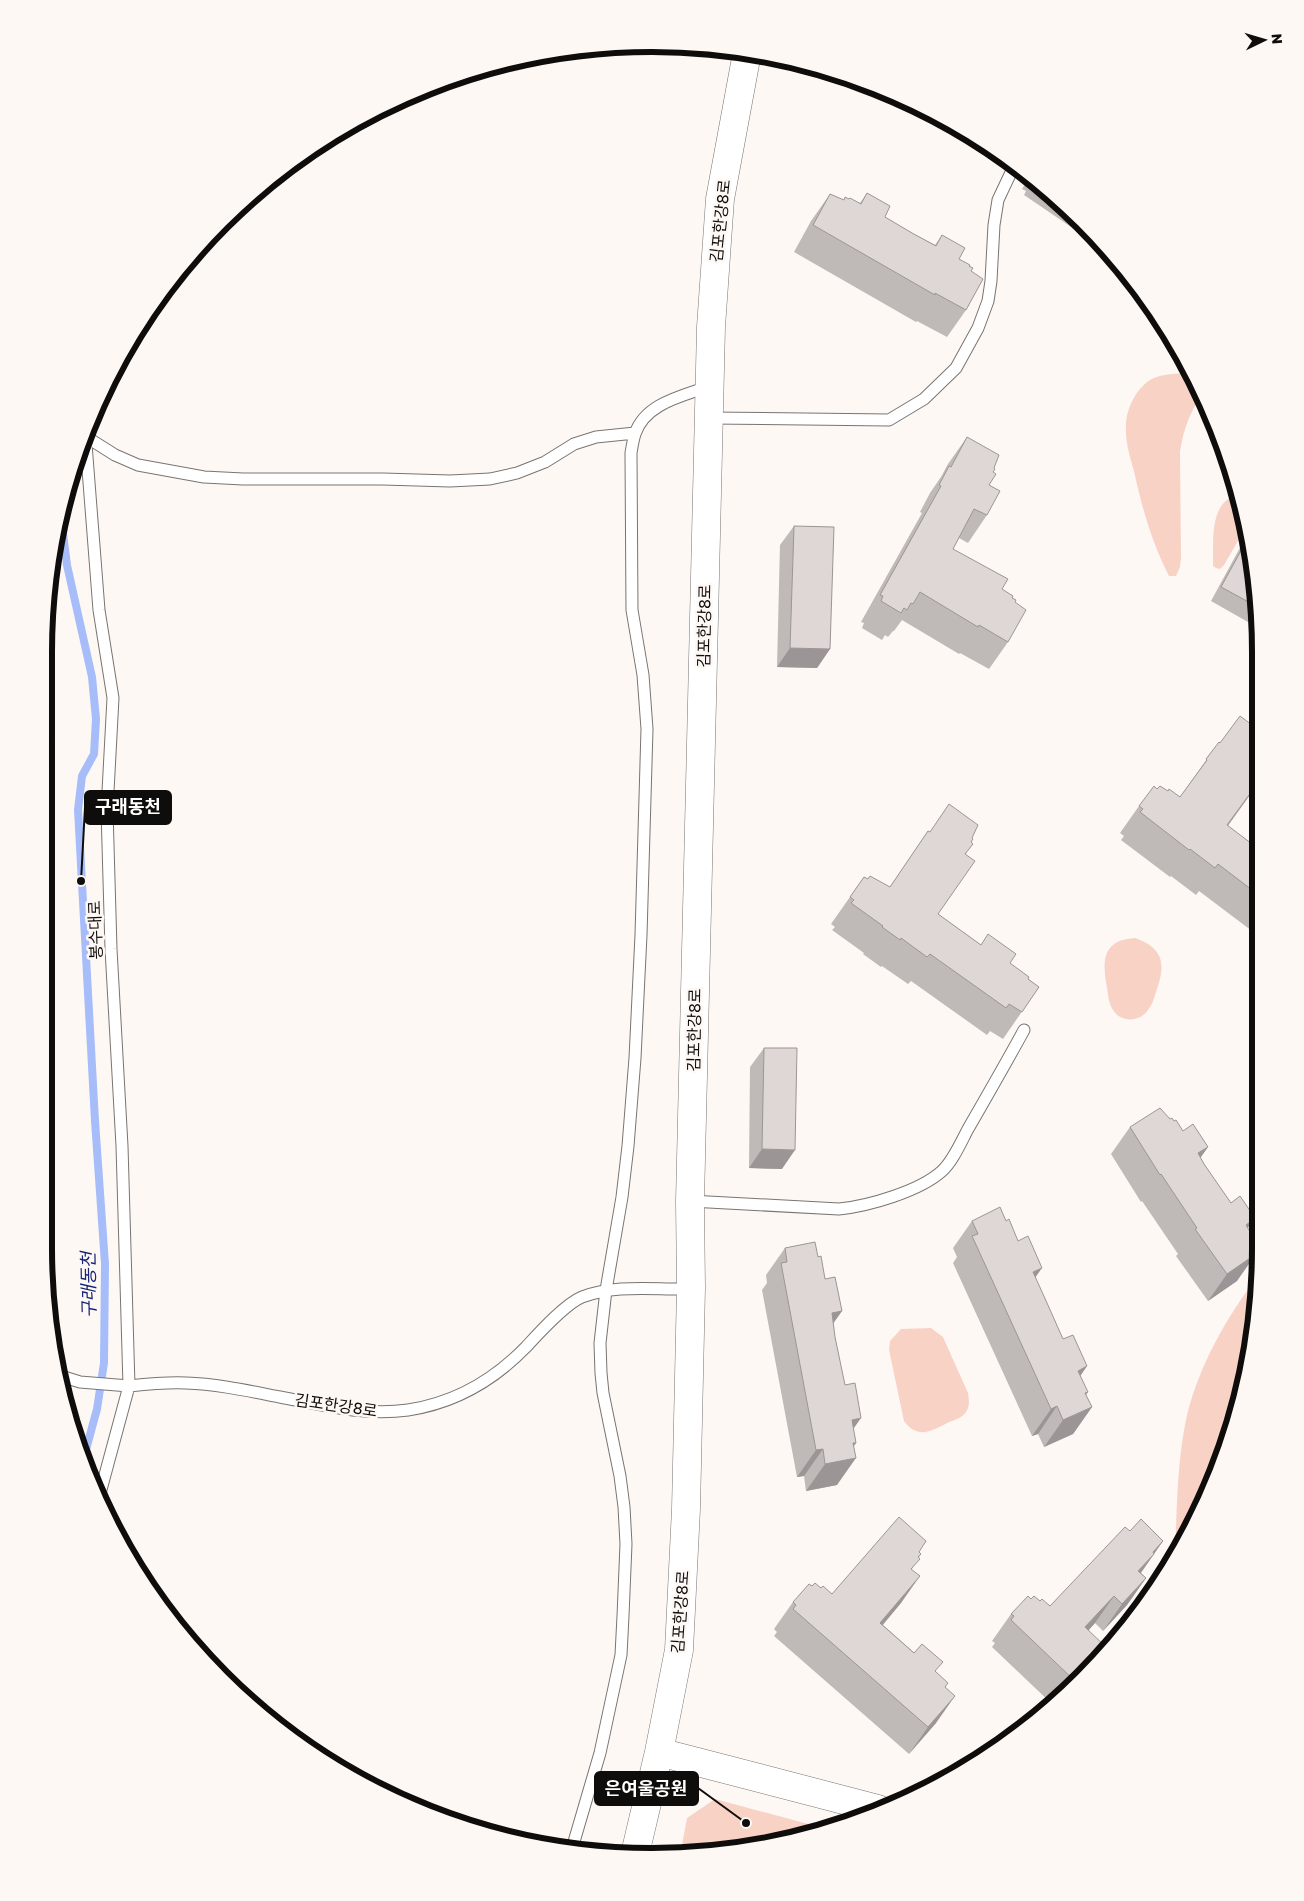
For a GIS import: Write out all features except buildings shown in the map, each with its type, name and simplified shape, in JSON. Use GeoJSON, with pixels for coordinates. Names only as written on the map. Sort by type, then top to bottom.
{"type":"FeatureCollection","features":[{"type":"Feature","properties":{"kind":"street","name":"김포한강8로"},"geometry":{"type":"LineString","coordinates":[[637,1848],[659,1752],[679,1650],[686,1509],[691,1288],[690,1201],[711,327],[720,199],[747,61]]}},
{"type":"Feature","properties":{"kind":"street","name":"김포한강8로"},"geometry":{"type":"LineString","coordinates":[[659,1752],[669,1643],[680,1289],[690,1201]]}},
{"type":"Feature","properties":{"kind":"street"},"geometry":{"type":"LineString","coordinates":[[659,1752],[871,1807]]}},
{"type":"Feature","properties":{"kind":"lane"},"geometry":{"type":"LineString","coordinates":[[709,418],[888,420],[924,399],[956,368],[978,328],[988,301],[994,225],[998,200],[1011,172]]}},
{"type":"Feature","properties":{"kind":"lane"},"geometry":{"type":"LineString","coordinates":[[574,1843],[602,1744],[621,1654],[624,1616],[626,1544],[624,1507],[600,1372],[600,1343],[606,1290],[622,1198],[628,1146],[636,1058],[641,944],[647,729],[643,674],[632,610],[631,454],[635,433],[642,420],[653,410],[669,400],[710,386]]}},
{"type":"Feature","properties":{"kind":"lane"},"geometry":{"type":"LineString","coordinates":[[91,440],[115,455],[138,465],[204,477],[450,481],[490,479],[517,473],[545,462],[574,444],[596,437],[635,433]]}},
{"type":"Feature","properties":{"kind":"lane","name":"봉수대로"},"geometry":{"type":"LineString","coordinates":[[87,452],[99,610],[113,698],[107,810],[111,949],[122,1146],[129,1386]]}},
{"type":"Feature","properties":{"kind":"lane"},"geometry":{"type":"LineString","coordinates":[[690,1201],[839,1209],[880,1201],[928,1181],[943,1170],[958,1148],[1024,1030]]}},
{"type":"Feature","properties":{"kind":"lane","name":"김포한강8로"},"geometry":{"type":"LineString","coordinates":[[67,1378],[80,1382],[129,1386],[187,1383],[278,1396],[349,1410],[379,1412],[408,1410],[448,1400],[484,1383],[523,1349],[550,1321],[581,1298],[606,1290],[680,1289]]}},
{"type":"Feature","properties":{"kind":"lane"},"geometry":{"type":"LineString","coordinates":[[102,1487],[129,1386]]}},
{"type":"Feature","properties":{"kind":"shaded area"},"geometry":{"type":"Polygon","coordinates":[[[1183,374],[1197,403],[1183,436],[1180,452],[1181,558],[1176,576],[1169,576],[1148,525],[1140,498],[1126,432],[1126,420],[1136,394],[1150,380],[1165,375],[1183,374]]]}},
{"type":"Feature","properties":{"kind":"shaded area"},"geometry":{"type":"Polygon","coordinates":[[[1231,498],[1240,537],[1220,569],[1213,566],[1214,526],[1221,507],[1231,498]]]}},
{"type":"Feature","properties":{"kind":"shaded area"},"geometry":{"type":"Polygon","coordinates":[[[1135,938],[1152,947],[1160,957],[1160,980],[1153,1002],[1145,1014],[1136,1019],[1125,1019],[1116,1014],[1112,1008],[1105,978],[1105,961],[1110,948],[1116,943],[1135,938]]]}},
{"type":"Feature","properties":{"kind":"shaded area"},"geometry":{"type":"Polygon","coordinates":[[[1250,1287],[1240,1366],[1220,1442],[1190,1514],[1176,1541],[1181,1449],[1187,1415],[1192,1396],[1215,1342],[1250,1287]]]}},
{"type":"Feature","properties":{"kind":"shaded area"},"geometry":{"type":"Polygon","coordinates":[[[931,1328],[943,1337],[968,1393],[969,1405],[962,1416],[931,1431],[920,1432],[909,1427],[904,1421],[889,1350],[890,1341],[901,1329],[931,1328]]]}},
{"type":"Feature","properties":{"kind":"shaded area"},"geometry":{"type":"Polygon","coordinates":[[[715,1799],[815,1826],[769,1837],[682,1847],[687,1818],[715,1799]]]}},
{"type":"Feature","properties":{"kind":"waterway","name":"구래동천"},"geometry":{"type":"LineString","coordinates":[[64,538],[67,565],[92,677],[96,719],[94,754],[82,776],[78,810],[105,1264],[104,1363],[97,1409],[86,1448]]}},
{"type":"Feature","properties":{"kind":"place","name":"구래동천"},"geometry":{"type":"Point","coordinates":[81,881]}},
{"type":"Feature","properties":{"kind":"place","name":"은여울공원"},"geometry":{"type":"Point","coordinates":[746,1823]}}]}
